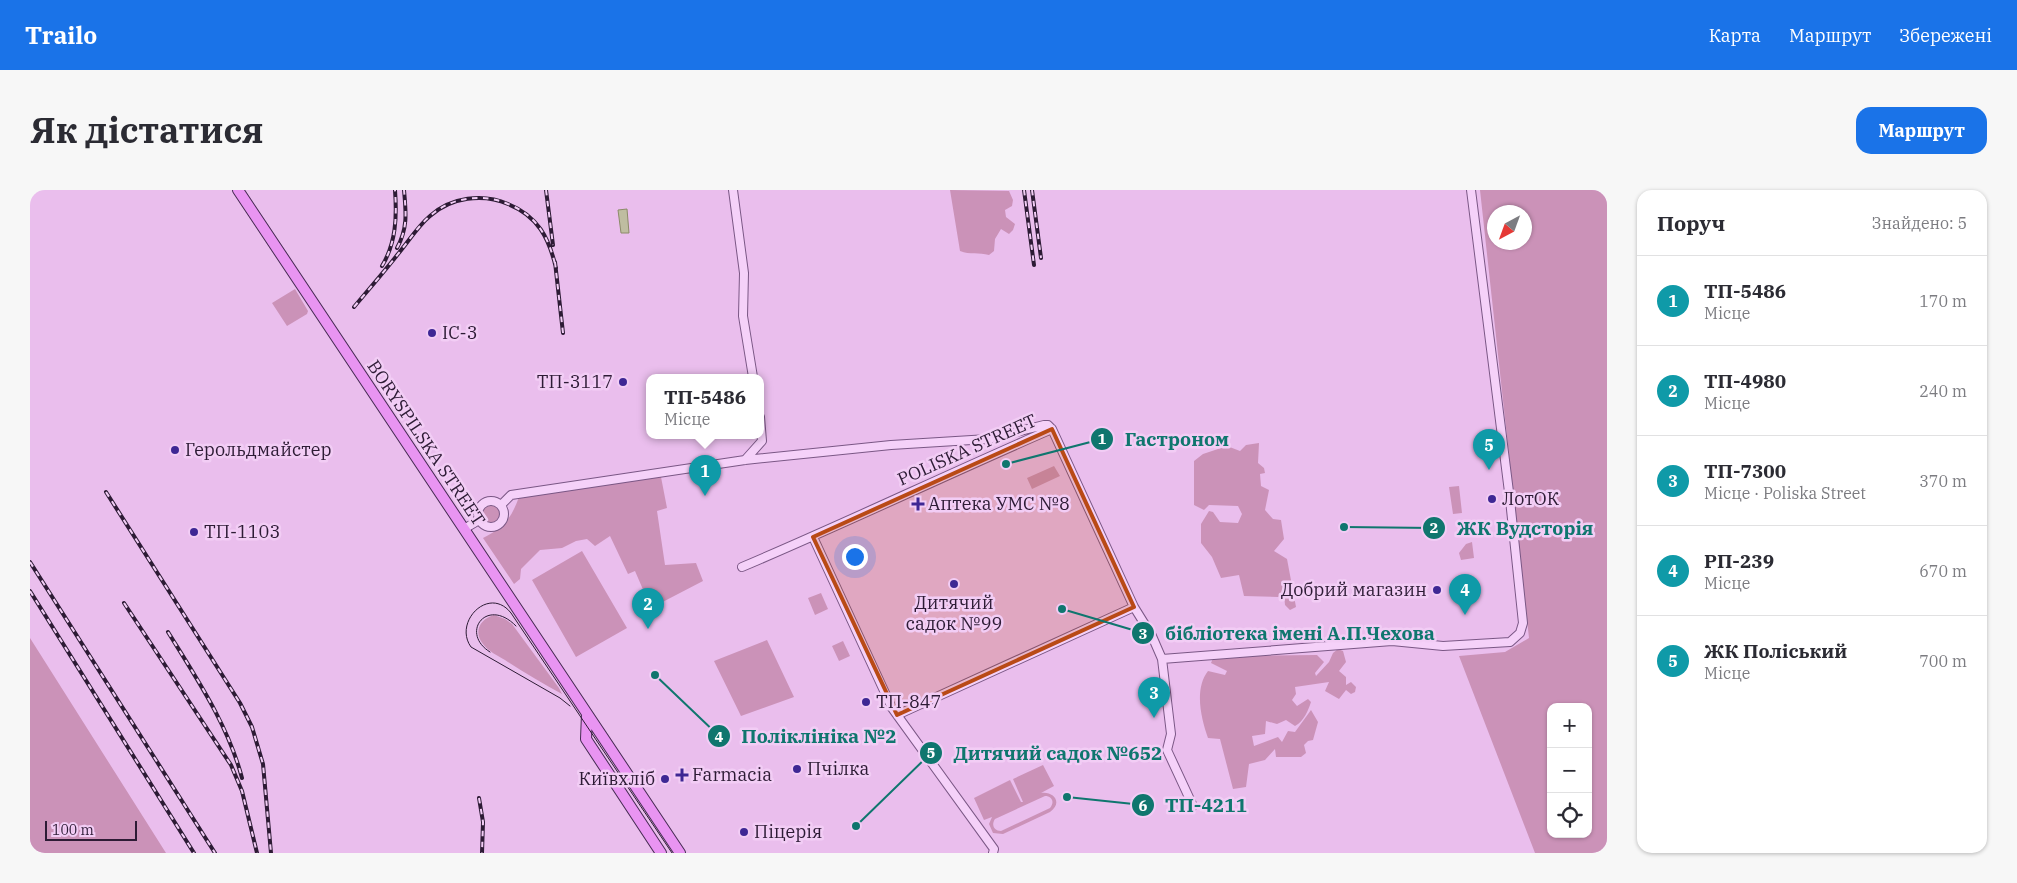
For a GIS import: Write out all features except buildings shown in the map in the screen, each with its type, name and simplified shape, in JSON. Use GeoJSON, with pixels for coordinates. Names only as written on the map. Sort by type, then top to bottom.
{"type":"FeatureCollection","features":[{"type":"Feature","properties":{"kind":"main road","name":"BORYSPILSKA STREET"},"geometry":{"type":"LineString","coordinates":[[238,190],[680,853]]}},
{"type":"Feature","properties":{"kind":"main road"},"geometry":{"type":"LineString","coordinates":[[587,714],[586,739],[661,853]]}},
{"type":"Feature","properties":{"kind":"street"},"geometry":{"type":"LineString","coordinates":[[733,190],[744,273],[743,316],[753,374]]}},
{"type":"Feature","properties":{"kind":"street"},"geometry":{"type":"LineString","coordinates":[[1162,659],[1392,641],[1443,646],[1479,645],[1510,642],[1520,633],[1523,623],[1510,500],[1471,190]]}},
{"type":"Feature","properties":{"kind":"street"},"geometry":{"type":"LineString","coordinates":[[501,505],[511,495],[745,460],[892,445],[988,438],[1044,425],[1048,425],[1052,429]]}},
{"type":"Feature","properties":{"kind":"street","name":"POLISKA STREET"},"geometry":{"type":"LineString","coordinates":[[742,567],[1052,429],[1134,607],[1152,636],[1162,659],[1171,734],[1167,750],[1193,806]]}},
{"type":"Feature","properties":{"kind":"street"},"geometry":{"type":"LineString","coordinates":[[745,460],[762,439]]}},
{"type":"Feature","properties":{"kind":"street"},"geometry":{"type":"LineString","coordinates":[[496,501],[501,505],[504,511],[504,518],[497,526],[487,527],[479,520],[478,510],[485,502],[496,501]]}},
{"type":"Feature","properties":{"kind":"street"},"geometry":{"type":"LineString","coordinates":[[464,529],[479,520]]}},
{"type":"Feature","properties":{"kind":"street"},"geometry":{"type":"LineString","coordinates":[[813,537],[879,682],[897,715],[994,849],[994,853]]}},
{"type":"Feature","properties":{"kind":"street"},"geometry":{"type":"LineString","coordinates":[[897,715],[1134,607]]}},
{"type":"Feature","properties":{"kind":"highlighted area"},"geometry":{"type":"Polygon","coordinates":[[[1052,429],[1134,607],[897,715],[813,537],[1052,429]]]}},
{"type":"Feature","properties":{"kind":"shaded area"},"geometry":{"type":"Polygon","coordinates":[[[950,190],[1009,191],[1013,200],[1012,206],[1005,210],[1006,217],[1015,224],[1009,234],[1001,229],[995,239],[994,251],[989,255],[960,251],[950,190]]]}},
{"type":"Feature","properties":{"kind":"shaded area"},"geometry":{"type":"Polygon","coordinates":[[[1480,190],[1607,190],[1607,853],[1535,853],[1459,656],[1505,652],[1529,638],[1480,190]]]}},
{"type":"Feature","properties":{"kind":"shaded area"},"geometry":{"type":"Polygon","coordinates":[[[627,209],[629,233],[621,233],[618,210],[627,209]]]}},
{"type":"Feature","properties":{"kind":"shaded area"},"geometry":{"type":"Polygon","coordinates":[[[295,289],[308,311],[307,314],[287,326],[272,303],[295,289]]]}},
{"type":"Feature","properties":{"kind":"shaded area"},"geometry":{"type":"Polygon","coordinates":[[[1259,443],[1258,463],[1264,468],[1265,473],[1260,474],[1261,486],[1269,490],[1265,510],[1273,519],[1281,520],[1284,539],[1274,551],[1287,559],[1296,607],[1290,610],[1285,605],[1284,593],[1278,597],[1244,596],[1239,575],[1221,578],[1212,557],[1201,543],[1201,524],[1209,511],[1213,512],[1220,522],[1238,523],[1242,514],[1238,506],[1209,505],[1204,510],[1194,505],[1194,461],[1203,454],[1227,446],[1240,451],[1246,445],[1259,443]]]}},
{"type":"Feature","properties":{"kind":"shaded area"},"geometry":{"type":"Polygon","coordinates":[[[1054,466],[1060,476],[1032,489],[1027,478],[1054,466]]]}},
{"type":"Feature","properties":{"kind":"shaded area"},"geometry":{"type":"Polygon","coordinates":[[[661,477],[667,508],[657,511],[665,565],[696,563],[703,581],[651,608],[635,571],[628,574],[610,536],[595,546],[587,539],[576,541],[562,548],[540,550],[521,569],[520,579],[514,584],[483,538],[506,522],[519,497],[661,477]]]}},
{"type":"Feature","properties":{"kind":"shaded area"},"geometry":{"type":"Polygon","coordinates":[[[1459,486],[1462,513],[1453,514],[1449,487],[1459,486]]]}},
{"type":"Feature","properties":{"kind":"shaded area"},"geometry":{"type":"Polygon","coordinates":[[[491,504],[498,507],[501,514],[498,521],[491,524],[484,521],[481,514],[484,507],[491,504]]]}},
{"type":"Feature","properties":{"kind":"shaded area"},"geometry":{"type":"Polygon","coordinates":[[[1472,542],[1474,558],[1461,560],[1459,553],[1466,544],[1472,542]]]}},
{"type":"Feature","properties":{"kind":"shaded area"},"geometry":{"type":"Polygon","coordinates":[[[582,551],[627,628],[576,657],[532,580],[582,551]]]}},
{"type":"Feature","properties":{"kind":"shaded area"},"geometry":{"type":"Polygon","coordinates":[[[821,593],[828,609],[815,615],[808,598],[821,593]]]}},
{"type":"Feature","properties":{"kind":"shaded area"},"geometry":{"type":"Polygon","coordinates":[[[494,615],[512,624],[562,694],[485,647],[480,639],[479,627],[485,620],[494,615]]]}},
{"type":"Feature","properties":{"kind":"shaded area"},"geometry":{"type":"Polygon","coordinates":[[[30,638],[166,853],[30,853],[30,638]]]}},
{"type":"Feature","properties":{"kind":"shaded area"},"geometry":{"type":"Polygon","coordinates":[[[767,640],[794,697],[741,716],[714,661],[767,640]]]}},
{"type":"Feature","properties":{"kind":"shaded area"},"geometry":{"type":"Polygon","coordinates":[[[843,641],[850,656],[839,661],[832,646],[843,641]]]}},
{"type":"Feature","properties":{"kind":"shaded area"},"geometry":{"type":"Polygon","coordinates":[[[1338,649],[1343,651],[1346,662],[1339,671],[1346,677],[1346,685],[1351,682],[1356,687],[1355,692],[1351,694],[1346,690],[1339,699],[1325,691],[1329,682],[1295,687],[1296,694],[1292,700],[1297,706],[1308,699],[1311,702],[1303,719],[1295,726],[1286,720],[1277,724],[1266,721],[1265,734],[1252,736],[1254,746],[1278,737],[1282,742],[1288,731],[1295,732],[1311,710],[1318,722],[1313,740],[1308,741],[1304,745],[1306,753],[1301,757],[1276,757],[1275,749],[1265,760],[1249,764],[1246,787],[1233,789],[1220,739],[1208,738],[1201,713],[1201,686],[1208,671],[1225,675],[1227,671],[1211,663],[1214,656],[1317,655],[1324,662],[1315,673],[1316,676],[1338,649]]]}},
{"type":"Feature","properties":{"kind":"shaded area"},"geometry":{"type":"Polygon","coordinates":[[[1043,765],[1054,786],[1041,793],[1053,796],[1056,805],[1050,812],[1003,834],[993,833],[989,824],[992,817],[984,820],[974,798],[1010,780],[1021,802],[1023,802],[1013,779],[1043,765]],[[1047,796],[995,819],[994,827],[1001,831],[1050,808],[1052,806],[1051,798],[1047,796]]]}},
{"type":"Feature","properties":{"kind":"tram line"},"geometry":{"type":"LineString","coordinates":[[570,706],[560,698],[471,647],[467,637],[467,627],[470,618],[476,610],[484,605],[493,603],[502,605],[511,613],[672,853]]}},
{"type":"Feature","properties":{"kind":"tram line"},"geometry":{"type":"LineString","coordinates":[[490,652],[481,644],[477,636],[477,628],[481,621],[487,616],[495,615],[505,618],[516,626]]}},
{"type":"Feature","properties":{"kind":"railway"},"geometry":{"type":"LineString","coordinates":[[382,266],[393,239],[396,210],[395,190]]}},
{"type":"Feature","properties":{"kind":"railway"},"geometry":{"type":"LineString","coordinates":[[397,248],[405,227],[404,190]]}},
{"type":"Feature","properties":{"kind":"railway"},"geometry":{"type":"LineString","coordinates":[[546,190],[553,245]]}},
{"type":"Feature","properties":{"kind":"railway"},"geometry":{"type":"LineString","coordinates":[[1024,190],[1034,265]]}},
{"type":"Feature","properties":{"kind":"railway"},"geometry":{"type":"LineString","coordinates":[[1032,190],[1041,258]]}},
{"type":"Feature","properties":{"kind":"railway"},"geometry":{"type":"LineString","coordinates":[[354,307],[417,229],[438,210],[457,201],[478,198],[488,199],[508,204],[527,215],[541,229],[546,238],[556,268]]}},
{"type":"Feature","properties":{"kind":"railway"},"geometry":{"type":"LineString","coordinates":[[555,262],[563,333]]}},
{"type":"Feature","properties":{"kind":"railway"},"geometry":{"type":"LineString","coordinates":[[106,492],[240,703],[252,727],[263,764],[271,853]]}},
{"type":"Feature","properties":{"kind":"railway"},"geometry":{"type":"LineString","coordinates":[[30,562],[215,853]]}},
{"type":"Feature","properties":{"kind":"railway"},"geometry":{"type":"LineString","coordinates":[[30,591],[194,853]]}},
{"type":"Feature","properties":{"kind":"railway"},"geometry":{"type":"LineString","coordinates":[[124,603],[231,765],[242,791],[257,853]]}},
{"type":"Feature","properties":{"kind":"railway"},"geometry":{"type":"LineString","coordinates":[[168,632],[211,703],[229,739],[242,778]]}},
{"type":"Feature","properties":{"kind":"railway"},"geometry":{"type":"LineString","coordinates":[[479,798],[483,822],[482,853]]}},
{"type":"Feature","properties":{"kind":"place","name":"ІС-3"},"geometry":{"type":"Point","coordinates":[432,333]}},
{"type":"Feature","properties":{"kind":"place","name":"ТП-3117"},"geometry":{"type":"Point","coordinates":[623,382]}},
{"type":"Feature","properties":{"kind":"place","name":"Герольдмайстер"},"geometry":{"type":"Point","coordinates":[175,450]}},
{"type":"Feature","properties":{"kind":"place","name":"Гастроном"},"geometry":{"type":"Point","coordinates":[1006,464]}},
{"type":"Feature","properties":{"kind":"place","name":"ЖК Поліський"},"geometry":{"type":"Point","coordinates":[1489,470]}},
{"type":"Feature","properties":{"kind":"place","name":"ТП-5486"},"geometry":{"type":"Point","coordinates":[705,496]}},
{"type":"Feature","properties":{"kind":"place","name":"ЛотОК"},"geometry":{"type":"Point","coordinates":[1492,499]}},
{"type":"Feature","properties":{"kind":"place","name":"Аптека УМС №8"},"geometry":{"type":"Point","coordinates":[918,504]}},
{"type":"Feature","properties":{"kind":"place","name":"ЖК Вудсторія"},"geometry":{"type":"Point","coordinates":[1344,527]}},
{"type":"Feature","properties":{"kind":"place","name":"ТП-1103"},"geometry":{"type":"Point","coordinates":[194,532]}},
{"type":"Feature","properties":{"kind":"place","name":"Дитячий садок №99"},"geometry":{"type":"Point","coordinates":[954,584]}},
{"type":"Feature","properties":{"kind":"place","name":"Добрий магазин"},"geometry":{"type":"Point","coordinates":[1437,590]}},
{"type":"Feature","properties":{"kind":"place","name":"бібліотека імені А.П.Чехова"},"geometry":{"type":"Point","coordinates":[1062,609]}},
{"type":"Feature","properties":{"kind":"place","name":"РП-239"},"geometry":{"type":"Point","coordinates":[1465,615]}},
{"type":"Feature","properties":{"kind":"place","name":"ТП-4980"},"geometry":{"type":"Point","coordinates":[648,629]}},
{"type":"Feature","properties":{"kind":"place","name":"Поліклініка №2"},"geometry":{"type":"Point","coordinates":[655,675]}},
{"type":"Feature","properties":{"kind":"place","name":"ТП-847"},"geometry":{"type":"Point","coordinates":[866,702]}},
{"type":"Feature","properties":{"kind":"place","name":"ТП-7300"},"geometry":{"type":"Point","coordinates":[1154,718]}},
{"type":"Feature","properties":{"kind":"place","name":"Пчілка"},"geometry":{"type":"Point","coordinates":[797,769]}},
{"type":"Feature","properties":{"kind":"place","name":"Farmacia"},"geometry":{"type":"Point","coordinates":[682,775]}},
{"type":"Feature","properties":{"kind":"place","name":"Київхліб"},"geometry":{"type":"Point","coordinates":[665,779]}},
{"type":"Feature","properties":{"kind":"place","name":"ТП-4211"},"geometry":{"type":"Point","coordinates":[1067,797]}},
{"type":"Feature","properties":{"kind":"place","name":"Дитячий садок №652"},"geometry":{"type":"Point","coordinates":[856,826]}},
{"type":"Feature","properties":{"kind":"place","name":"Піцерія"},"geometry":{"type":"Point","coordinates":[744,832]}}]}
